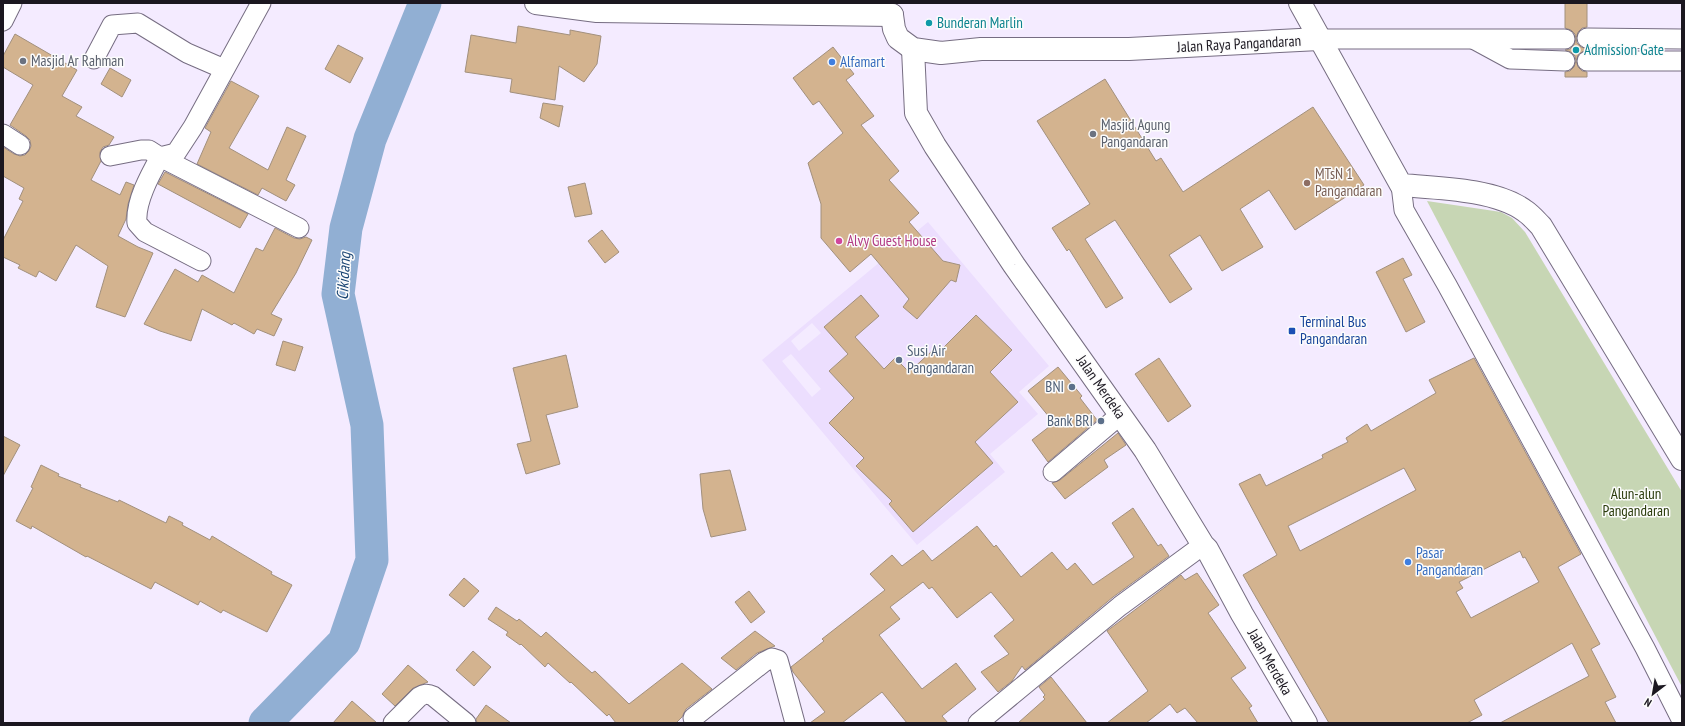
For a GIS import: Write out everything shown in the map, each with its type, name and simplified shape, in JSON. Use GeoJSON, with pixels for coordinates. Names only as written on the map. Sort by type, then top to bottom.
{"type":"FeatureCollection","features":[{"type":"Feature","properties":{"kind":"highway"},"geometry":{"type":"LineString","coordinates":[[536,3],[597,11],[896,9],[894,29],[898,38],[913,49]]}},
{"type":"Feature","properties":{"kind":"highway"},"geometry":{"type":"LineString","coordinates":[[1300,3],[1401,185],[1462,191],[1498,198],[1518,206],[1527,212],[1541,226],[1682,459]]}},
{"type":"Feature","properties":{"kind":"highway","name":"Jalan Raya Pangandaran"},"geometry":{"type":"LineString","coordinates":[[913,49],[941,53],[981,49],[1129,49],[1320,39]]}},
{"type":"Feature","properties":{"kind":"highway","name":"Jalan Merdeka"},"geometry":{"type":"LineString","coordinates":[[913,49],[916,114],[935,146],[1002,246],[1145,450],[1203,545],[1207,549],[1242,614],[1306,723]]}},
{"type":"Feature","properties":{"kind":"street"},"geometry":{"type":"LineString","coordinates":[[3,21],[12,3]]}},
{"type":"Feature","properties":{"kind":"street"},"geometry":{"type":"LineString","coordinates":[[201,261],[145,232],[136,223],[136,213],[151,174],[160,157],[176,153],[193,127],[261,3]]}},
{"type":"Feature","properties":{"kind":"street"},"geometry":{"type":"LineString","coordinates":[[94,59],[112,25],[138,23],[187,53],[224,69]]}},
{"type":"Feature","properties":{"kind":"street"},"geometry":{"type":"LineString","coordinates":[[1587,38],[1682,39]]}},
{"type":"Feature","properties":{"kind":"street","name":"Jalan Raya Pangandaran"},"geometry":{"type":"LineString","coordinates":[[1320,39],[1565,39]]}},
{"type":"Feature","properties":{"kind":"street"},"geometry":{"type":"LineString","coordinates":[[1472,39],[1510,59],[1565,61]]}},
{"type":"Feature","properties":{"kind":"street"},"geometry":{"type":"LineString","coordinates":[[1587,61],[1682,61]]}},
{"type":"Feature","properties":{"kind":"street"},"geometry":{"type":"LineString","coordinates":[[3,134],[20,145]]}},
{"type":"Feature","properties":{"kind":"street"},"geometry":{"type":"LineString","coordinates":[[110,156],[141,150],[149,150],[299,228]]}},
{"type":"Feature","properties":{"kind":"street"},"geometry":{"type":"LineString","coordinates":[[1401,185],[1404,210],[1458,305],[1645,648],[1682,721]]}},
{"type":"Feature","properties":{"kind":"street"},"geometry":{"type":"LineString","coordinates":[[1053,472],[1120,415]]}},
{"type":"Feature","properties":{"kind":"street"},"geometry":{"type":"LineString","coordinates":[[978,723],[1120,606],[1203,545]]}},
{"type":"Feature","properties":{"kind":"street"},"geometry":{"type":"LineString","coordinates":[[694,718],[764,662],[772,658],[778,660],[795,723]]}},
{"type":"Feature","properties":{"kind":"street"},"geometry":{"type":"LineString","coordinates":[[393,723],[419,698],[424,694],[428,694],[433,696],[466,723]]}},
{"type":"Feature","properties":{"kind":"shaded area"},"geometry":{"type":"Polygon","coordinates":[[[928,222],[1049,366],[1019,392],[1038,414],[990,454],[1005,472],[917,545],[762,360],[928,222]],[[921,235],[883,268],[898,286],[936,253],[921,235]],[[932,258],[930,267],[924,266],[922,273],[956,281],[960,265],[932,258]],[[928,277],[903,307],[917,319],[943,290],[928,277]],[[861,296],[824,327],[842,347],[879,316],[861,296]],[[976,315],[941,351],[964,373],[918,419],[931,431],[1011,350],[976,315]],[[812,323],[791,341],[799,351],[821,333],[812,323]],[[860,343],[829,371],[838,381],[869,353],[860,343]],[[932,351],[917,365],[937,387],[953,373],[932,351]],[[791,354],[782,361],[812,397],[821,389],[791,354]],[[895,358],[829,423],[860,454],[926,389],[895,358]],[[996,378],[939,429],[962,453],[1018,402],[996,378]],[[904,418],[856,466],[880,490],[928,442],[904,418]],[[938,440],[905,469],[941,510],[993,463],[980,449],[961,466],[938,440]],[[913,483],[889,504],[913,532],[937,512],[913,483]]]}},
{"type":"Feature","properties":{"kind":"green space","name":"Alun-alun Pangandaran"},"geometry":{"type":"Polygon","coordinates":[[[1427,201],[1501,212],[1512,218],[1525,232],[1682,492],[1682,687],[1427,201]]]}},
{"type":"Feature","properties":{"kind":"building"},"geometry":{"type":"Polygon","coordinates":[[[1565,3],[1587,3],[1587,27],[1582,28],[1578,32],[1576,38],[1577,43],[1581,47],[1587,49],[1578,55],[1576,61],[1575,56],[1571,52],[1565,50],[1570,49],[1574,45],[1576,39],[1575,34],[1571,30],[1565,28],[1565,3]]]}},
{"type":"Feature","properties":{"kind":"building"},"geometry":{"type":"Polygon","coordinates":[[[518,26],[570,35],[570,30],[601,36],[597,64],[584,82],[559,66],[555,100],[510,92],[512,79],[465,72],[471,35],[516,43],[518,26]]]}},
{"type":"Feature","properties":{"kind":"building"},"geometry":{"type":"Polygon","coordinates":[[[15,34],[77,70],[62,96],[82,107],[76,116],[114,137],[109,145],[103,147],[100,152],[101,161],[91,180],[120,195],[126,182],[134,185],[128,204],[126,219],[118,236],[153,253],[125,317],[96,307],[108,266],[76,245],[56,281],[39,271],[36,277],[18,268],[20,265],[3,257],[3,240],[23,201],[19,199],[24,188],[3,176],[3,147],[20,156],[25,155],[31,146],[30,140],[26,136],[10,125],[33,85],[3,67],[3,56],[15,34]]]}},
{"type":"Feature","properties":{"kind":"building"},"geometry":{"type":"Polygon","coordinates":[[[338,45],[363,58],[350,83],[325,69],[338,45]]]}},
{"type":"Feature","properties":{"kind":"building"},"geometry":{"type":"Polygon","coordinates":[[[833,47],[854,74],[846,80],[874,116],[861,125],[899,171],[889,180],[919,213],[909,222],[943,261],[960,265],[956,282],[951,280],[917,319],[903,307],[909,299],[871,254],[850,272],[821,238],[821,204],[808,163],[843,133],[819,101],[813,105],[793,78],[833,47]]]}},
{"type":"Feature","properties":{"kind":"building"},"geometry":{"type":"Polygon","coordinates":[[[1576,61],[1578,67],[1582,71],[1587,72],[1587,77],[1565,77],[1565,72],[1570,71],[1574,67],[1576,61]]]}},
{"type":"Feature","properties":{"kind":"building"},"geometry":{"type":"Polygon","coordinates":[[[110,68],[131,80],[122,97],[101,84],[110,68]]]}},
{"type":"Feature","properties":{"kind":"building"},"geometry":{"type":"Polygon","coordinates":[[[1105,79],[1156,161],[1161,158],[1183,192],[1313,107],[1364,185],[1295,230],[1269,190],[1240,209],[1263,247],[1222,271],[1200,235],[1169,255],[1192,289],[1170,303],[1115,220],[1085,239],[1123,298],[1106,308],[1069,249],[1067,251],[1052,228],[1090,204],[1037,121],[1105,79]]]}},
{"type":"Feature","properties":{"kind":"building"},"geometry":{"type":"Polygon","coordinates":[[[231,81],[259,96],[229,148],[268,170],[287,127],[306,136],[286,180],[295,185],[286,201],[262,188],[258,195],[197,164],[211,132],[205,128],[231,81]]]}},
{"type":"Feature","properties":{"kind":"building"},"geometry":{"type":"Polygon","coordinates":[[[543,103],[563,106],[559,127],[540,118],[543,103]]]}},
{"type":"Feature","properties":{"kind":"building"},"geometry":{"type":"Polygon","coordinates":[[[165,172],[248,214],[240,228],[158,184],[165,172]]]}},
{"type":"Feature","properties":{"kind":"building"},"geometry":{"type":"Polygon","coordinates":[[[585,183],[592,214],[575,217],[568,187],[585,183]]]}},
{"type":"Feature","properties":{"kind":"building"},"geometry":{"type":"Polygon","coordinates":[[[275,228],[294,238],[300,239],[306,237],[312,240],[296,273],[271,314],[282,319],[274,336],[257,329],[254,334],[234,323],[232,325],[202,309],[191,341],[144,324],[175,269],[198,282],[202,275],[234,293],[256,248],[263,251],[275,228]]]}},
{"type":"Feature","properties":{"kind":"building"},"geometry":{"type":"Polygon","coordinates":[[[602,230],[619,252],[605,263],[588,241],[602,230]]]}},
{"type":"Feature","properties":{"kind":"building"},"geometry":{"type":"Polygon","coordinates":[[[1403,258],[1412,275],[1403,279],[1425,322],[1406,332],[1376,272],[1403,258]]]}},
{"type":"Feature","properties":{"kind":"building"},"geometry":{"type":"Polygon","coordinates":[[[861,295],[879,316],[855,337],[884,369],[895,358],[909,372],[932,351],[936,355],[976,315],[1012,350],[990,372],[1018,402],[975,442],[993,463],[913,532],[889,504],[892,501],[856,466],[864,458],[829,423],[854,398],[829,371],[848,354],[824,327],[861,295]]]}},
{"type":"Feature","properties":{"kind":"building"},"geometry":{"type":"Polygon","coordinates":[[[283,341],[303,347],[295,371],[276,365],[283,341]]]}},
{"type":"Feature","properties":{"kind":"building"},"geometry":{"type":"Polygon","coordinates":[[[566,355],[578,407],[546,415],[560,464],[526,474],[517,444],[531,441],[513,368],[566,355]]]}},
{"type":"Feature","properties":{"kind":"building"},"geometry":{"type":"Polygon","coordinates":[[[1159,358],[1191,406],[1168,422],[1135,374],[1159,358]]]}},
{"type":"Feature","properties":{"kind":"building"},"geometry":{"type":"Polygon","coordinates":[[[1474,358],[1581,554],[1558,567],[1600,644],[1591,649],[1616,697],[1605,702],[1616,723],[1500,723],[1589,676],[1572,643],[1474,700],[1482,715],[1467,723],[1329,723],[1243,575],[1277,555],[1239,484],[1260,474],[1266,486],[1323,458],[1322,455],[1348,442],[1346,438],[1367,424],[1371,431],[1436,393],[1429,380],[1474,358]],[[1404,468],[1288,526],[1300,551],[1416,490],[1404,468]],[[1520,551],[1459,582],[1463,588],[1456,592],[1471,618],[1539,582],[1520,551]]]}},
{"type":"Feature","properties":{"kind":"building"},"geometry":{"type":"Polygon","coordinates":[[[1058,367],[1082,396],[1080,398],[1097,420],[1048,462],[1032,440],[1054,423],[1028,391],[1058,367]]]}},
{"type":"Feature","properties":{"kind":"building"},"geometry":{"type":"Polygon","coordinates":[[[1118,433],[1126,445],[1104,460],[1108,467],[1065,499],[1052,483],[1060,480],[1118,433]]]}},
{"type":"Feature","properties":{"kind":"building"},"geometry":{"type":"Polygon","coordinates":[[[3,436],[20,445],[3,476],[3,436]]]}},
{"type":"Feature","properties":{"kind":"building"},"geometry":{"type":"Polygon","coordinates":[[[41,465],[59,474],[58,476],[81,485],[80,487],[118,502],[119,500],[166,523],[169,516],[210,540],[212,536],[272,572],[271,574],[292,585],[267,632],[223,610],[221,613],[200,601],[198,605],[155,582],[151,589],[87,556],[86,557],[32,526],[31,529],[16,521],[33,488],[31,487],[41,465]]]}},
{"type":"Feature","properties":{"kind":"building"},"geometry":{"type":"Polygon","coordinates":[[[730,470],[746,530],[711,537],[703,509],[700,474],[730,470]]]}},
{"type":"Feature","properties":{"kind":"building"},"geometry":{"type":"Polygon","coordinates":[[[1133,508],[1158,546],[1161,544],[1169,556],[1113,597],[1025,670],[1022,666],[1012,681],[998,692],[981,672],[1009,654],[994,636],[1014,620],[991,592],[957,618],[932,587],[929,589],[923,582],[890,607],[900,619],[879,635],[922,689],[956,663],[976,689],[942,716],[948,723],[907,723],[882,692],[842,723],[810,723],[825,712],[793,672],[791,667],[824,641],[822,639],[885,590],[870,574],[892,555],[902,566],[923,550],[932,561],[977,526],[994,547],[996,545],[1021,577],[1052,552],[1067,570],[1075,563],[1093,585],[1134,557],[1112,523],[1133,508]]]}},
{"type":"Feature","properties":{"kind":"building"},"geometry":{"type":"Polygon","coordinates":[[[1197,573],[1219,605],[1208,613],[1246,668],[1231,678],[1252,706],[1249,708],[1258,723],[1198,723],[1185,708],[1177,713],[1170,704],[1146,723],[1107,723],[1148,691],[1107,631],[1181,575],[1185,580],[1197,573]]]}},
{"type":"Feature","properties":{"kind":"building"},"geometry":{"type":"Polygon","coordinates":[[[464,578],[479,591],[464,607],[449,595],[464,578]]]}},
{"type":"Feature","properties":{"kind":"building"},"geometry":{"type":"Polygon","coordinates":[[[749,591],[765,612],[751,623],[735,602],[749,591]]]}},
{"type":"Feature","properties":{"kind":"building"},"geometry":{"type":"Polygon","coordinates":[[[496,607],[517,621],[519,619],[541,637],[546,632],[592,673],[595,671],[629,704],[682,663],[712,689],[686,709],[682,717],[676,723],[616,723],[609,714],[607,716],[571,682],[570,683],[548,663],[545,667],[521,644],[520,645],[506,635],[508,632],[488,619],[496,607]]]}},
{"type":"Feature","properties":{"kind":"building"},"geometry":{"type":"Polygon","coordinates":[[[755,631],[775,646],[757,653],[736,670],[721,658],[755,631]]]}},
{"type":"Feature","properties":{"kind":"building"},"geometry":{"type":"Polygon","coordinates":[[[473,651],[491,667],[474,686],[456,670],[473,651]]]}},
{"type":"Feature","properties":{"kind":"building"},"geometry":{"type":"Polygon","coordinates":[[[408,665],[428,682],[413,688],[395,706],[382,694],[408,665]]]}},
{"type":"Feature","properties":{"kind":"building"},"geometry":{"type":"Polygon","coordinates":[[[1051,677],[1087,723],[1018,723],[1045,699],[1043,697],[1045,695],[1039,687],[1051,677]]]}},
{"type":"Feature","properties":{"kind":"building"},"geometry":{"type":"Polygon","coordinates":[[[352,701],[377,723],[333,723],[352,701]]]}},
{"type":"Feature","properties":{"kind":"building"},"geometry":{"type":"Polygon","coordinates":[[[486,705],[511,723],[477,723],[476,719],[486,705]]]}},
{"type":"Feature","properties":{"kind":"waterway","name":"Cikidang"},"geometry":{"type":"LineString","coordinates":[[265,723],[344,642],[372,560],[367,425],[338,294],[346,228],[370,139],[425,3]]}},
{"type":"Feature","properties":{"kind":"place","name":"Bunderan Marlin"},"geometry":{"type":"Point","coordinates":[929,23]}},
{"type":"Feature","properties":{"kind":"place","name":"Admission Gate"},"geometry":{"type":"Point","coordinates":[1576,50]}},
{"type":"Feature","properties":{"kind":"place","name":"Masjid Ar Rahman"},"geometry":{"type":"Point","coordinates":[23,61]}},
{"type":"Feature","properties":{"kind":"place","name":"Alfamart"},"geometry":{"type":"Point","coordinates":[832,62]}},
{"type":"Feature","properties":{"kind":"place","name":"Masjid Agung Pangandaran"},"geometry":{"type":"Point","coordinates":[1093,134]}},
{"type":"Feature","properties":{"kind":"place","name":"MTsN 1 Pangandaran"},"geometry":{"type":"Point","coordinates":[1307,183]}},
{"type":"Feature","properties":{"kind":"place","name":"Alvy Guest House"},"geometry":{"type":"Point","coordinates":[839,241]}},
{"type":"Feature","properties":{"kind":"place","name":"Terminal Bus Pangandaran"},"geometry":{"type":"Point","coordinates":[1292,331]}},
{"type":"Feature","properties":{"kind":"place","name":"Susi Air Pangandaran"},"geometry":{"type":"Point","coordinates":[899,360]}},
{"type":"Feature","properties":{"kind":"place","name":"BNI"},"geometry":{"type":"Point","coordinates":[1072,387]}},
{"type":"Feature","properties":{"kind":"place","name":"Bank BRI"},"geometry":{"type":"Point","coordinates":[1101,421]}},
{"type":"Feature","properties":{"kind":"place","name":"Pasar Pangandaran"},"geometry":{"type":"Point","coordinates":[1408,562]}}]}
